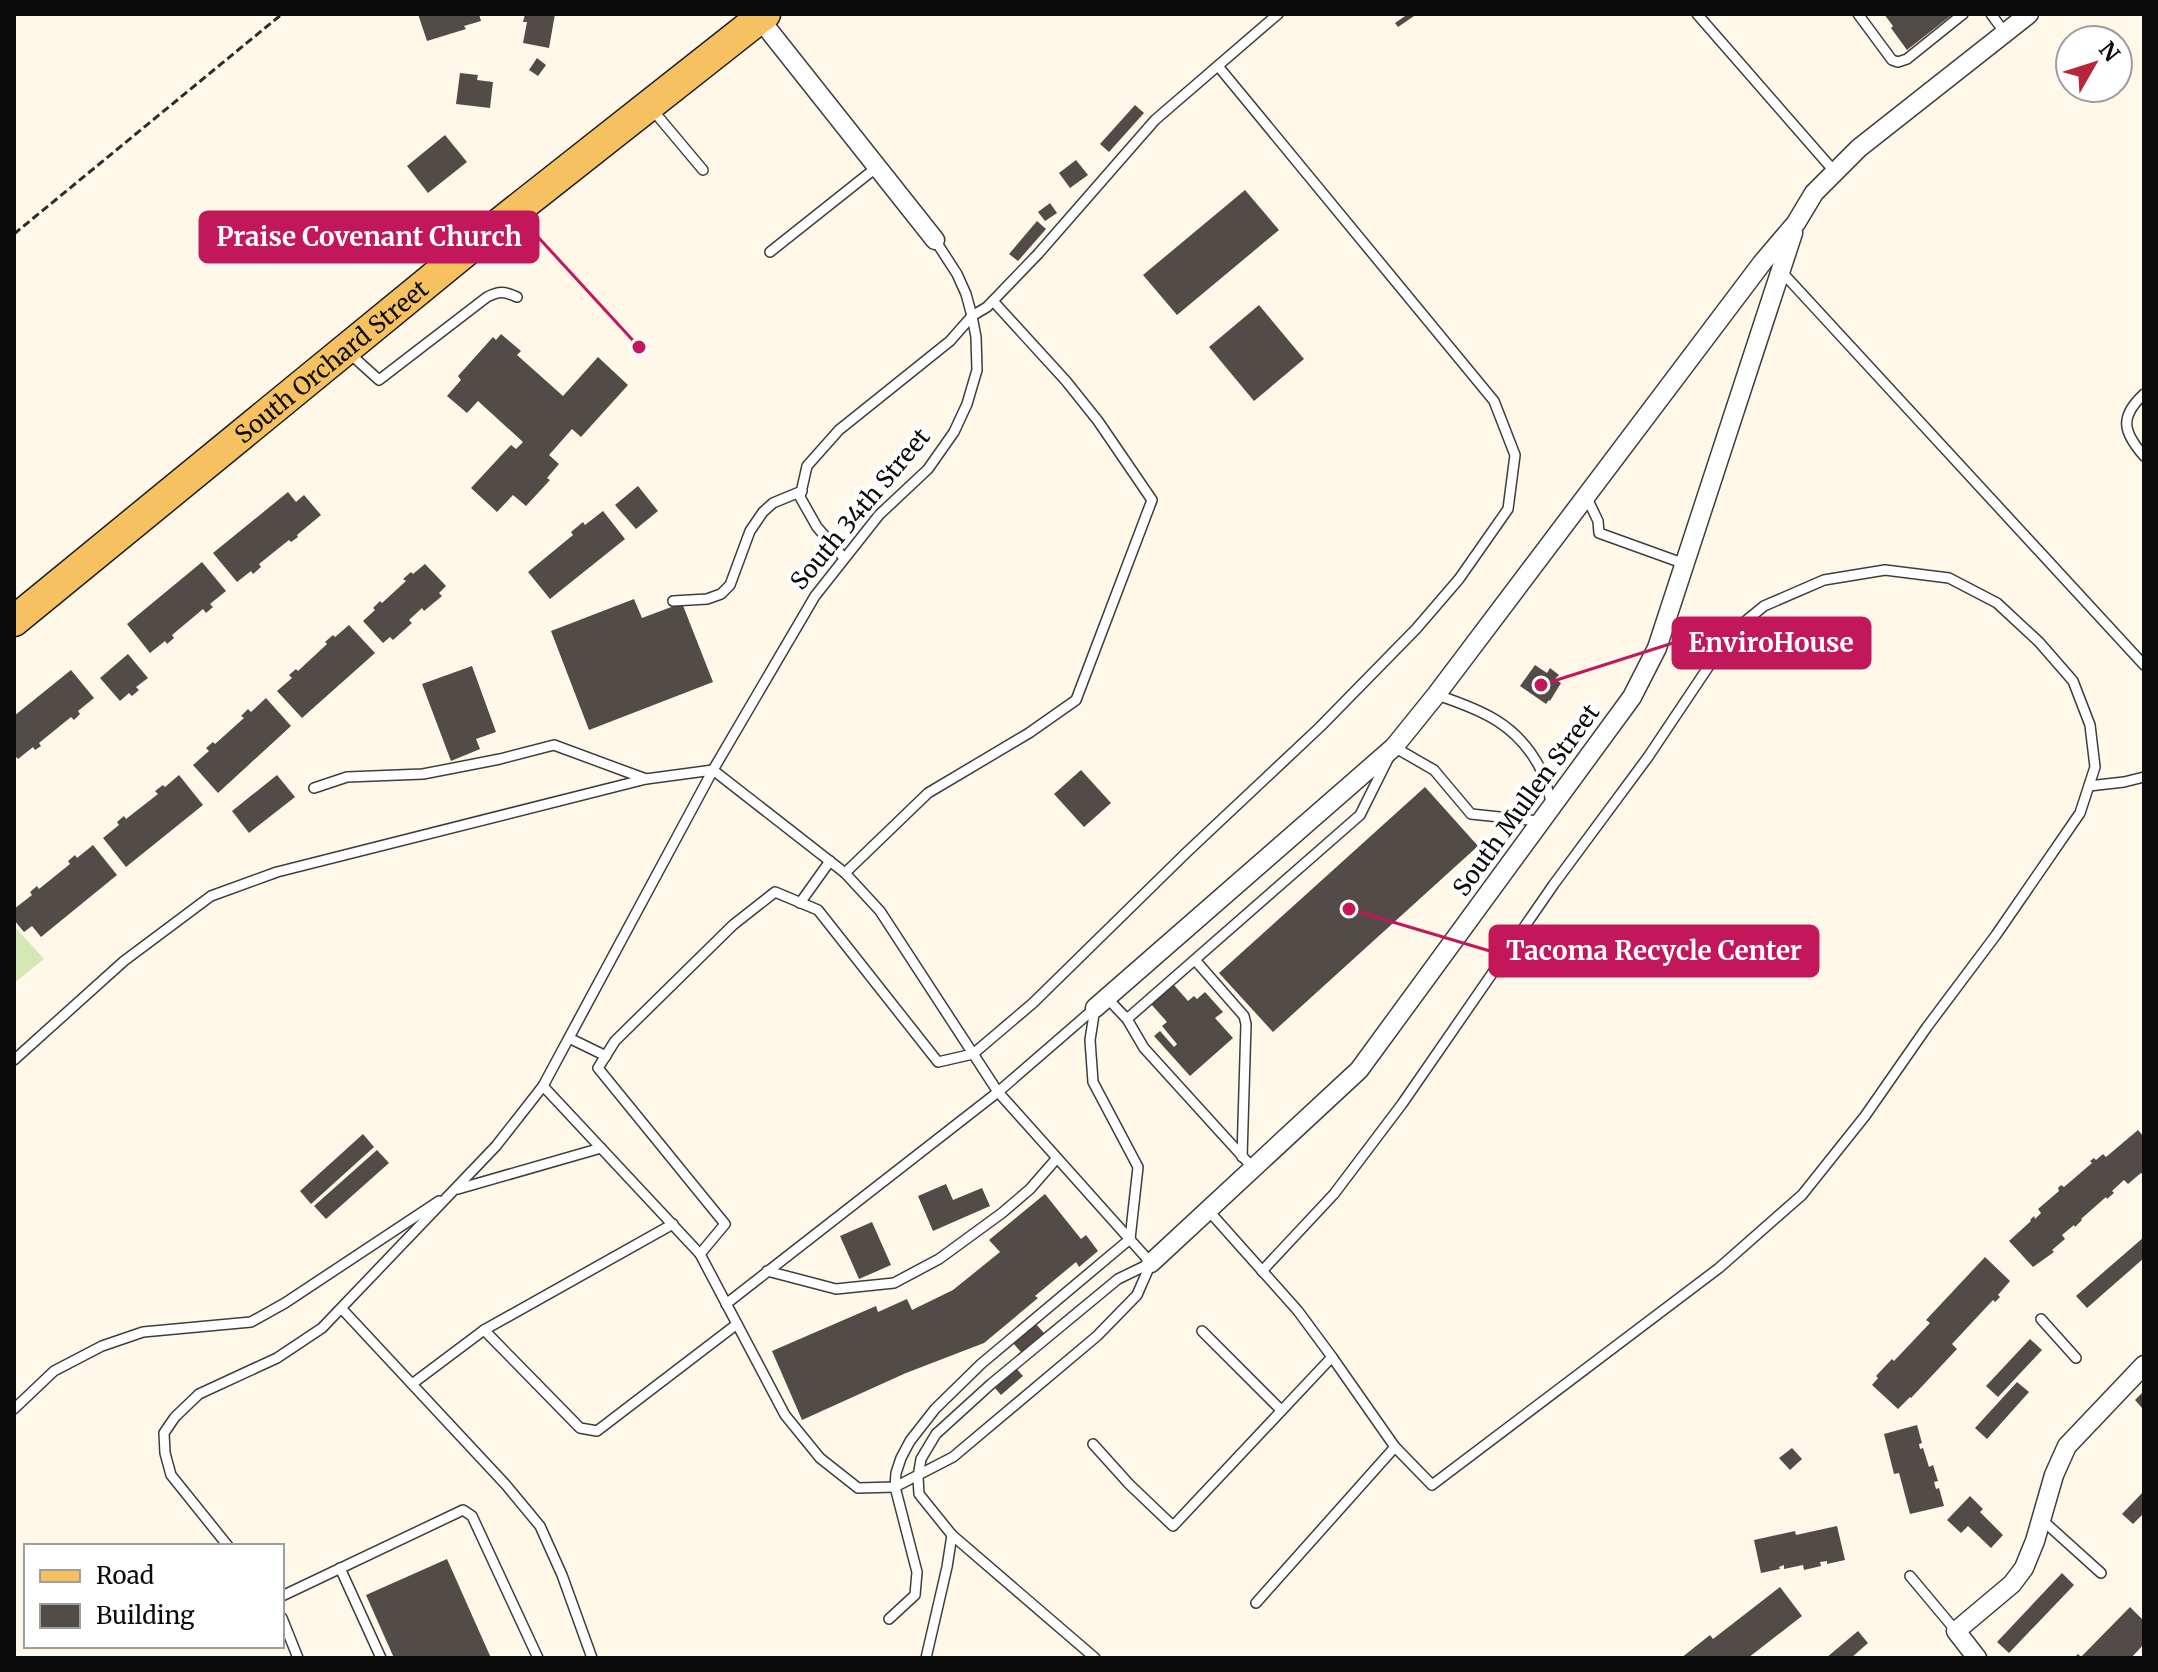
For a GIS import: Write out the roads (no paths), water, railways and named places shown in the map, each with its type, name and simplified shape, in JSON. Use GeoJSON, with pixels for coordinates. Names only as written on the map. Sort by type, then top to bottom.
{"type":"FeatureCollection","features":[{"type":"Feature","properties":{"kind":"main road","name":"South Orchard Street"},"geometry":{"type":"LineString","coordinates":[[14,621],[494,228],[762,16]]}},
{"type":"Feature","properties":{"kind":"street","name":"South Mullen Street"},"geometry":{"type":"LineString","coordinates":[[1101,1003],[1394,747],[1762,263],[1796,223],[1814,193],[1859,148],[2029,14]]}},
{"type":"Feature","properties":{"kind":"street","name":"South 34th Street"},"geometry":{"type":"LineString","coordinates":[[762,16],[935,240]]}},
{"type":"Feature","properties":{"kind":"street","name":"South Mullen Street"},"geometry":{"type":"LineString","coordinates":[[1151,1263],[1208,1210],[1248,1162],[1359,1070],[1632,697],[1657,648],[1796,223]]}},
{"type":"Feature","properties":{"kind":"street"},"geometry":{"type":"LineString","coordinates":[[1977,1658],[1956,1631],[2012,1584],[2024,1568],[2054,1475],[2067,1446],[2144,1365]]}},
{"type":"Feature","properties":{"kind":"lane"},"geometry":{"type":"LineString","coordinates":[[844,558],[817,527],[800,497],[807,466],[839,430],[950,341],[972,316],[993,301],[1155,120],[1278,14]]}},
{"type":"Feature","properties":{"kind":"lane"},"geometry":{"type":"LineString","coordinates":[[1697,14],[1834,171]]}},
{"type":"Feature","properties":{"kind":"lane"},"geometry":{"type":"LineString","coordinates":[[1858,14],[1892,60],[1898,62],[1907,59],[1963,14]]}},
{"type":"Feature","properties":{"kind":"lane"},"geometry":{"type":"LineString","coordinates":[[1991,14],[2005,33]]}},
{"type":"Feature","properties":{"kind":"lane"},"geometry":{"type":"LineString","coordinates":[[700,1254],[725,1224],[598,1068],[615,1041],[743,916],[775,892],[818,910],[938,1062],[973,1054],[1033,1003],[1395,651],[1459,579],[1508,509],[1515,455],[1494,401],[1218,66]]}},
{"type":"Feature","properties":{"kind":"lane"},"geometry":{"type":"LineString","coordinates":[[649,105],[703,170]]}},
{"type":"Feature","properties":{"kind":"lane"},"geometry":{"type":"LineString","coordinates":[[770,252],[877,167]]}},
{"type":"Feature","properties":{"kind":"lane","name":"South 34th Street"},"geometry":{"type":"LineString","coordinates":[[455,1190],[496,1146],[543,1086],[713,770],[815,596],[879,515],[928,469],[954,432],[967,404],[977,370],[976,337],[966,294],[935,240]]}},
{"type":"Feature","properties":{"kind":"lane"},"geometry":{"type":"LineString","coordinates":[[1781,271],[2144,665]]}},
{"type":"Feature","properties":{"kind":"lane"},"geometry":{"type":"LineString","coordinates":[[346,350],[379,380],[487,297],[504,291],[517,297]]}},
{"type":"Feature","properties":{"kind":"lane"},"geometry":{"type":"LineString","coordinates":[[845,873],[928,793],[1029,733],[1076,700],[1152,500],[1098,421],[993,301]]}},
{"type":"Feature","properties":{"kind":"lane"},"geometry":{"type":"LineString","coordinates":[[2144,394],[2130,409],[2126,425],[2130,438],[2144,456]]}},
{"type":"Feature","properties":{"kind":"lane"},"geometry":{"type":"LineString","coordinates":[[673,601],[707,599],[721,594],[730,585],[750,531],[763,512],[773,503],[802,491]]}},
{"type":"Feature","properties":{"kind":"lane"},"geometry":{"type":"LineString","coordinates":[[1586,496],[1598,521],[1599,533],[1685,564]]}},
{"type":"Feature","properties":{"kind":"lane"},"geometry":{"type":"LineString","coordinates":[[1208,1210],[1262,1271],[1298,1311],[1395,1447],[1432,1485],[1719,1268],[1802,1195],[1865,1116],[2080,813],[2095,767],[2090,725],[2073,681],[2039,642],[1997,603],[1949,578],[1885,570],[1824,580],[1764,606],[1731,633],[1648,757],[1554,884],[1402,1104],[1334,1194],[1262,1271]]}},
{"type":"Feature","properties":{"kind":"lane"},"geometry":{"type":"LineString","coordinates":[[1436,695],[1479,710],[1515,734],[1541,770],[1552,804]]}},
{"type":"Feature","properties":{"kind":"lane"},"geometry":{"type":"LineString","coordinates":[[314,788],[347,777],[423,774],[554,745],[646,779]]}},
{"type":"Feature","properties":{"kind":"lane"},"geometry":{"type":"LineString","coordinates":[[1127,1019],[1360,815],[1394,747],[1434,770],[1471,814],[1539,821]]}},
{"type":"Feature","properties":{"kind":"lane"},"geometry":{"type":"LineString","coordinates":[[14,1060],[124,961],[211,896],[277,872],[646,779],[713,770],[845,873],[880,911],[998,1092],[1151,1263]]}},
{"type":"Feature","properties":{"kind":"lane"},"geometry":{"type":"LineString","coordinates":[[2089,786],[2144,777]]}},
{"type":"Feature","properties":{"kind":"lane"},"geometry":{"type":"LineString","coordinates":[[800,903],[830,861]]}},
{"type":"Feature","properties":{"kind":"lane"},"geometry":{"type":"LineString","coordinates":[[1195,960],[1244,1016],[1248,1162]]}},
{"type":"Feature","properties":{"kind":"lane"},"geometry":{"type":"LineString","coordinates":[[1101,1003],[1127,1019],[1144,1048],[1248,1162]]}},
{"type":"Feature","properties":{"kind":"lane"},"geometry":{"type":"LineString","coordinates":[[726,1304],[998,1092],[1101,1003]]}},
{"type":"Feature","properties":{"kind":"lane"},"geometry":{"type":"LineString","coordinates":[[889,1619],[915,1595],[917,1572],[895,1487],[896,1473],[910,1441],[935,1409],[981,1364],[1130,1239],[1138,1167],[1093,1082],[1090,1040],[1101,1003]]}},
{"type":"Feature","properties":{"kind":"lane"},"geometry":{"type":"LineString","coordinates":[[569,1038],[606,1056]]}},
{"type":"Feature","properties":{"kind":"lane"},"geometry":{"type":"LineString","coordinates":[[543,1086],[700,1254],[785,1415],[820,1458],[858,1488],[895,1487],[953,1457],[1097,1336],[1137,1295],[1151,1263]]}},
{"type":"Feature","properties":{"kind":"lane"},"geometry":{"type":"LineString","coordinates":[[14,1409],[54,1371],[102,1346],[143,1332],[251,1322],[285,1303],[455,1190],[601,1148]]}},
{"type":"Feature","properties":{"kind":"lane"},"geometry":{"type":"LineString","coordinates":[[767,1271],[836,1289],[894,1283],[939,1259],[1002,1213],[1030,1189],[1057,1158]]}},
{"type":"Feature","properties":{"kind":"lane"},"geometry":{"type":"LineString","coordinates":[[226,1544],[171,1475],[164,1433],[175,1417],[199,1394],[277,1358],[322,1328],[455,1190]]}},
{"type":"Feature","properties":{"kind":"lane"},"geometry":{"type":"LineString","coordinates":[[412,1384],[484,1330],[673,1224]]}},
{"type":"Feature","properties":{"kind":"lane"},"geometry":{"type":"LineString","coordinates":[[1095,1658],[952,1535],[919,1494],[918,1477],[921,1459],[936,1434],[1118,1279],[1151,1263]]}},
{"type":"Feature","properties":{"kind":"lane"},"geometry":{"type":"LineString","coordinates":[[342,1309],[506,1485],[540,1526],[562,1575],[592,1658]]}},
{"type":"Feature","properties":{"kind":"lane"},"geometry":{"type":"LineString","coordinates":[[2041,1319],[2076,1358]]}},
{"type":"Feature","properties":{"kind":"lane"},"geometry":{"type":"LineString","coordinates":[[484,1330],[580,1428],[597,1431],[737,1324]]}},
{"type":"Feature","properties":{"kind":"lane"},"geometry":{"type":"LineString","coordinates":[[1202,1331],[1281,1410]]}},
{"type":"Feature","properties":{"kind":"lane"},"geometry":{"type":"LineString","coordinates":[[1093,1444],[1173,1526],[1332,1357]]}},
{"type":"Feature","properties":{"kind":"lane"},"geometry":{"type":"LineString","coordinates":[[1256,1603],[1395,1447]]}},
{"type":"Feature","properties":{"kind":"lane"},"geometry":{"type":"LineString","coordinates":[[284,1595],[463,1510],[472,1516],[538,1658]]}},
{"type":"Feature","properties":{"kind":"lane"},"geometry":{"type":"LineString","coordinates":[[2040,1518],[2101,1573]]}},
{"type":"Feature","properties":{"kind":"lane"},"geometry":{"type":"LineString","coordinates":[[926,1658],[952,1535]]}},
{"type":"Feature","properties":{"kind":"lane"},"geometry":{"type":"LineString","coordinates":[[340,1568],[381,1658]]}},
{"type":"Feature","properties":{"kind":"lane"},"geometry":{"type":"LineString","coordinates":[[1910,1576],[1956,1631]]}},
{"type":"Feature","properties":{"kind":"lane"},"geometry":{"type":"LineString","coordinates":[[284,1623],[298,1658]]}},
{"type":"Feature","properties":{"kind":"place","name":"Praise Covenant Church"},"geometry":{"type":"Point","coordinates":[639,347]}},
{"type":"Feature","properties":{"kind":"place","name":"EnviroHouse"},"geometry":{"type":"Point","coordinates":[1541,685]}},
{"type":"Feature","properties":{"kind":"place","name":"Tacoma Recycle Center"},"geometry":{"type":"Point","coordinates":[1349,909]}}]}
